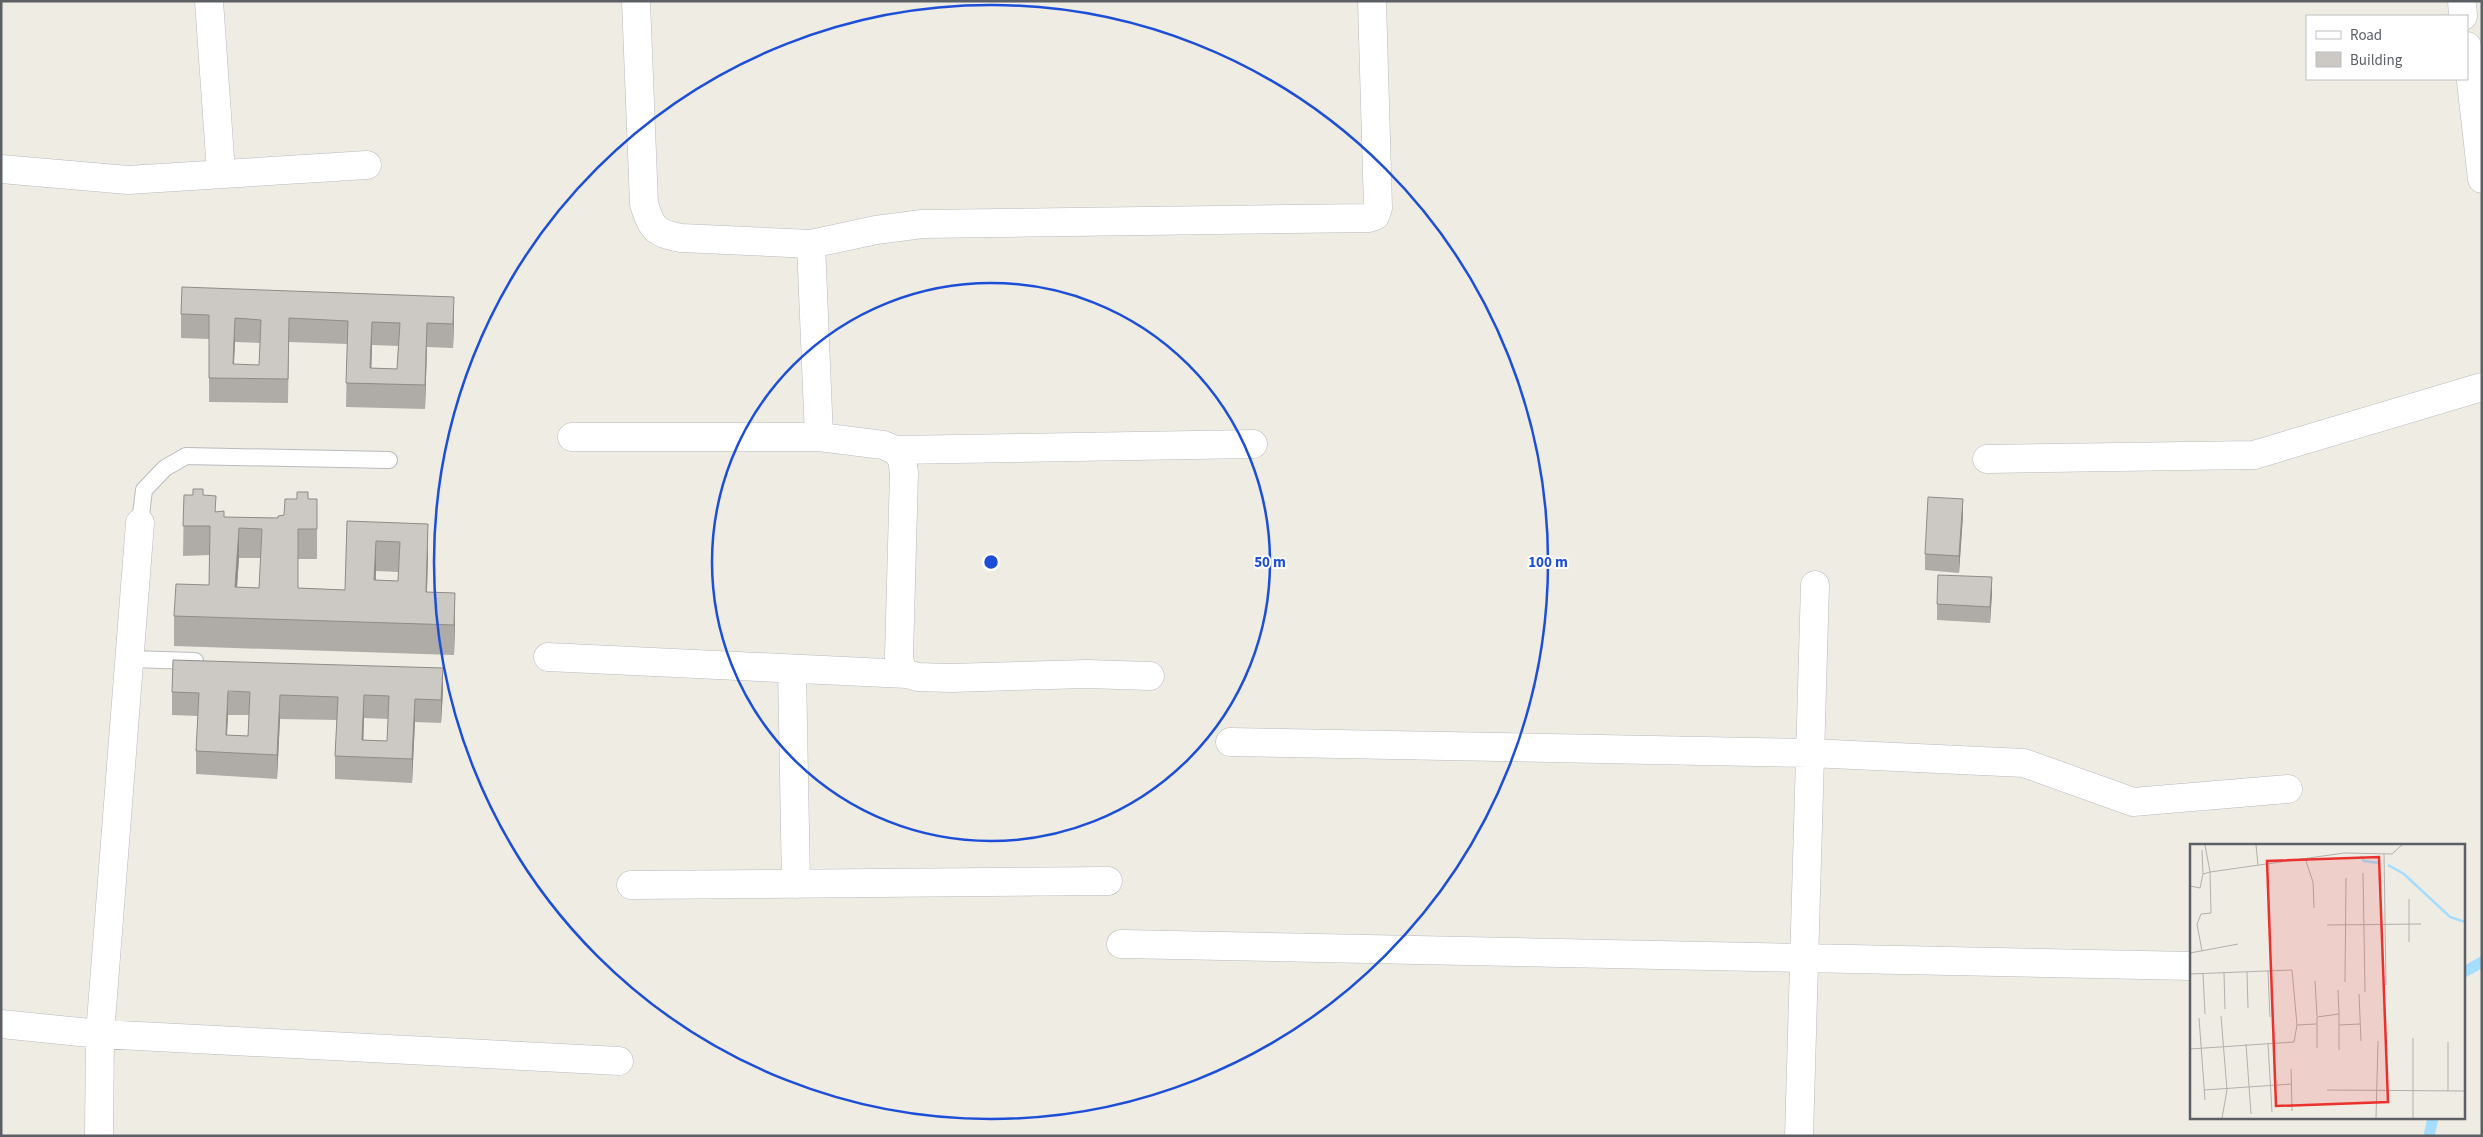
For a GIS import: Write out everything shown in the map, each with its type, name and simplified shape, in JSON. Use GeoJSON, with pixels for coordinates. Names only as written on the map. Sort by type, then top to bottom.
{"type":"FeatureCollection","features":[{"type":"Feature","properties":{"kind":"street"},"geometry":{"type":"LineString","coordinates":[[209,1],[220,172]]}},
{"type":"Feature","properties":{"kind":"street"},"geometry":{"type":"LineString","coordinates":[[636,1],[644,204],[651,225],[662,234],[681,238],[811,244],[876,230],[922,224],[1369,218],[1375,216],[1378,208],[1372,1]]}},
{"type":"Feature","properties":{"kind":"street"},"geometry":{"type":"LineString","coordinates":[[2462,1],[2463,15]]}},
{"type":"Feature","properties":{"kind":"street"},"geometry":{"type":"LineString","coordinates":[[2468,55],[2482,179]]}},
{"type":"Feature","properties":{"kind":"street"},"geometry":{"type":"LineString","coordinates":[[1,169],[128,180],[220,172],[367,165]]}},
{"type":"Feature","properties":{"kind":"street"},"geometry":{"type":"LineString","coordinates":[[811,244],[819,437]]}},
{"type":"Feature","properties":{"kind":"street"},"geometry":{"type":"LineString","coordinates":[[1988,459],[2254,455],[2482,387]]}},
{"type":"Feature","properties":{"kind":"street"},"geometry":{"type":"LineString","coordinates":[[572,437],[819,437],[883,445],[895,450],[1253,444]]}},
{"type":"Feature","properties":{"kind":"street"},"geometry":{"type":"LineString","coordinates":[[895,450],[902,459],[904,473],[899,656],[901,668],[907,674]]}},
{"type":"Feature","properties":{"kind":"street"},"geometry":{"type":"LineString","coordinates":[[99,1136],[100,1034],[140,523]]}},
{"type":"Feature","properties":{"kind":"street"},"geometry":{"type":"LineString","coordinates":[[1799,1136],[1815,585]]}},
{"type":"Feature","properties":{"kind":"street"},"geometry":{"type":"LineString","coordinates":[[548,657],[907,674],[950,678],[1086,674],[1150,676]]}},
{"type":"Feature","properties":{"kind":"street"},"geometry":{"type":"LineString","coordinates":[[792,669],[796,884]]}},
{"type":"Feature","properties":{"kind":"street"},"geometry":{"type":"LineString","coordinates":[[1230,742],[1810,753],[2024,763],[2134,802],[2288,789]]}},
{"type":"Feature","properties":{"kind":"street"},"geometry":{"type":"LineString","coordinates":[[631,885],[1108,880]]}},
{"type":"Feature","properties":{"kind":"street"},"geometry":{"type":"LineString","coordinates":[[1121,944],[2190,966]]}},
{"type":"Feature","properties":{"kind":"street"},"geometry":{"type":"LineString","coordinates":[[1,1024],[100,1034],[619,1061]]}},
{"type":"Feature","properties":{"kind":"lane"},"geometry":{"type":"LineString","coordinates":[[140,523],[144,490],[164,468],[186,456],[389,460]]}},
{"type":"Feature","properties":{"kind":"lane"},"geometry":{"type":"LineString","coordinates":[[130,659],[208,662]]}},
{"type":"Feature","properties":{"kind":"building"},"geometry":{"type":"Polygon","coordinates":[[[182,287],[454,297],[453,324],[427,323],[425,385],[346,383],[348,321],[289,318],[288,379],[209,378],[209,315],[181,314],[182,287]],[[235,318],[233,364],[259,365],[261,320],[235,318]],[[372,322],[370,368],[397,369],[400,323],[372,322]]]}},
{"type":"Feature","properties":{"kind":"building"},"geometry":{"type":"Polygon","coordinates":[[[193,489],[203,489],[203,495],[216,496],[215,512],[224,511],[224,517],[278,518],[278,516],[284,515],[285,499],[297,499],[297,492],[308,492],[308,499],[317,499],[317,529],[298,529],[298,588],[345,590],[347,521],[428,524],[426,592],[455,593],[454,625],[174,616],[176,584],[209,585],[210,526],[183,526],[184,495],[193,495],[193,489]],[[239,528],[235,587],[259,588],[262,529],[239,528]],[[376,541],[374,580],[398,581],[400,542],[376,541]]]}},
{"type":"Feature","properties":{"kind":"building"},"geometry":{"type":"Polygon","coordinates":[[[1928,497],[1963,499],[1959,556],[1925,554],[1928,497]]]}},
{"type":"Feature","properties":{"kind":"building"},"geometry":{"type":"Polygon","coordinates":[[[1938,575],[1992,577],[1990,607],[1937,604],[1938,575]]]}},
{"type":"Feature","properties":{"kind":"building"},"geometry":{"type":"Polygon","coordinates":[[[173,660],[443,668],[441,700],[415,699],[412,759],[335,756],[338,697],[280,695],[277,755],[196,751],[199,693],[172,692],[173,660]],[[228,691],[226,735],[248,736],[250,692],[228,691]],[[364,695],[362,740],[387,741],[389,696],[364,695]]]}},
{"type":"Feature","properties":{"kind":"waterway"},"geometry":{"type":"LineString","coordinates":[[2466,971],[2482,962]]}},
{"type":"Feature","properties":{"kind":"waterway"},"geometry":{"type":"LineString","coordinates":[[2429,1136],[2433,1120]]}}]}
